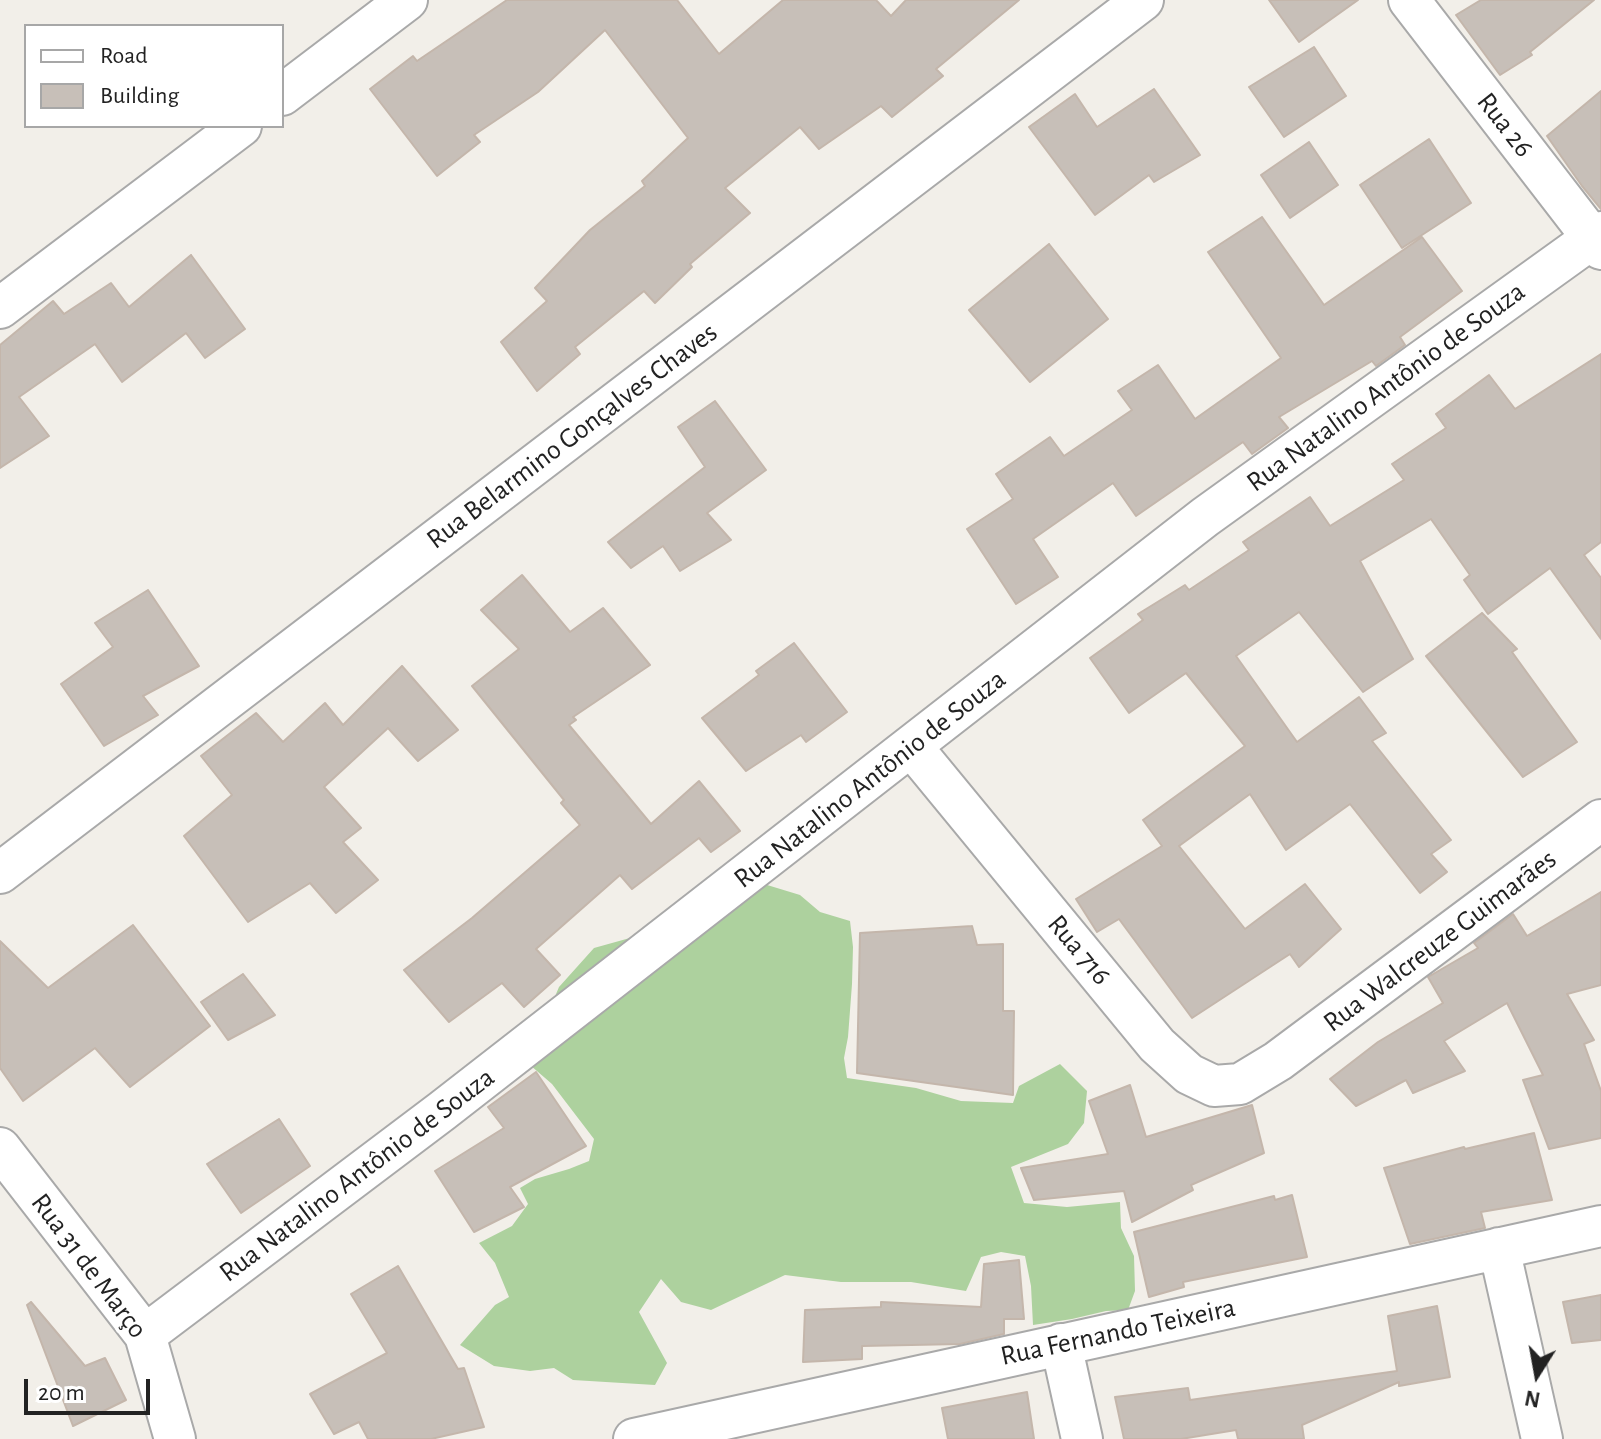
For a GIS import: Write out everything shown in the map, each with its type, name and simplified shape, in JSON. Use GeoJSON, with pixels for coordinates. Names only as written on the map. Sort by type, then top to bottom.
{"type":"FeatureCollection","features":[{"type":"Feature","properties":{"kind":"street"},"geometry":{"type":"LineString","coordinates":[[284,93],[407,0]]}},
{"type":"Feature","properties":{"kind":"street","name":"Rua Belarmino Gonçalves Chaves"},"geometry":{"type":"LineString","coordinates":[[0,873],[1143,0]]}},
{"type":"Feature","properties":{"kind":"street","name":"Rua 26"},"geometry":{"type":"LineString","coordinates":[[1409,0],[1598,240]]}},
{"type":"Feature","properties":{"kind":"street"},"geometry":{"type":"LineString","coordinates":[[0,308],[238,128]]}},
{"type":"Feature","properties":{"kind":"street","name":"Rua Natalino Antônio de Souza"},"geometry":{"type":"LineString","coordinates":[[145,1335],[442,1111],[1205,517],[1598,240]]}},
{"type":"Feature","properties":{"kind":"street","name":"Rua 716"},"geometry":{"type":"LineString","coordinates":[[911,746],[1157,1045],[1189,1074],[1214,1086],[1240,1084],[1278,1061]]}},
{"type":"Feature","properties":{"kind":"street","name":"Rua Walcreuze Guimarães"},"geometry":{"type":"LineString","coordinates":[[1278,1061],[1601,820]]}},
{"type":"Feature","properties":{"kind":"street","name":"Rua 31 de Março"},"geometry":{"type":"LineString","coordinates":[[0,1148],[145,1335],[175,1439]]}},
{"type":"Feature","properties":{"kind":"street","name":"Rua Fernando Teixeira"},"geometry":{"type":"LineString","coordinates":[[634,1439],[1601,1226]]}},
{"type":"Feature","properties":{"kind":"street"},"geometry":{"type":"LineString","coordinates":[[1499,1248],[1542,1439]]}},
{"type":"Feature","properties":{"kind":"street"},"geometry":{"type":"LineString","coordinates":[[1061,1344],[1082,1439]]}},
{"type":"Feature","properties":{"kind":"green space"},"geometry":{"type":"Polygon","coordinates":[[[754,881],[800,895],[820,912],[850,921],[853,947],[844,1058],[847,1078],[916,1088],[961,1101],[1013,1103],[1019,1086],[1060,1064],[1087,1091],[1084,1123],[1068,1144],[1011,1167],[1024,1203],[1067,1207],[1120,1202],[1121,1228],[1134,1256],[1135,1291],[1128,1310],[1106,1311],[1033,1325],[1031,1286],[1025,1256],[1001,1252],[981,1257],[966,1291],[911,1282],[841,1282],[785,1275],[711,1310],[681,1302],[661,1279],[639,1312],[667,1363],[655,1385],[573,1380],[554,1368],[530,1371],[494,1366],[460,1345],[495,1305],[509,1297],[495,1263],[479,1243],[512,1226],[528,1204],[520,1188],[535,1179],[589,1161],[594,1139],[552,1084],[523,1059],[559,987],[594,948],[655,931],[754,881]]]}},
{"type":"Feature","properties":{"kind":"building"},"geometry":{"type":"Polygon","coordinates":[[[507,0],[677,0],[719,54],[783,0],[876,0],[891,16],[906,0],[1019,0],[936,69],[943,76],[892,117],[881,106],[819,149],[800,127],[725,188],[750,213],[690,264],[692,267],[655,303],[644,291],[575,347],[580,354],[537,391],[501,342],[547,301],[535,288],[590,230],[645,186],[642,181],[688,138],[605,30],[538,92],[474,135],[480,142],[437,176],[370,89],[413,56],[417,61],[507,0]]]}},
{"type":"Feature","properties":{"kind":"building"},"geometry":{"type":"Polygon","coordinates":[[[1269,0],[1358,0],[1299,42],[1269,0]]]}},
{"type":"Feature","properties":{"kind":"building"},"geometry":{"type":"Polygon","coordinates":[[[1481,0],[1594,0],[1530,52],[1532,55],[1500,75],[1456,15],[1481,0]]]}},
{"type":"Feature","properties":{"kind":"building"},"geometry":{"type":"Polygon","coordinates":[[[1314,47],[1346,96],[1284,137],[1249,87],[1314,47]]]}},
{"type":"Feature","properties":{"kind":"building"},"geometry":{"type":"Polygon","coordinates":[[[1154,89],[1200,155],[1154,182],[1149,175],[1095,215],[1029,127],[1075,94],[1097,127],[1154,89]]]}},
{"type":"Feature","properties":{"kind":"building"},"geometry":{"type":"Polygon","coordinates":[[[1601,91],[1601,209],[1547,136],[1601,91]]]}},
{"type":"Feature","properties":{"kind":"building"},"geometry":{"type":"Polygon","coordinates":[[[1429,139],[1471,203],[1402,248],[1360,185],[1429,139]]]}},
{"type":"Feature","properties":{"kind":"building"},"geometry":{"type":"Polygon","coordinates":[[[1309,142],[1338,185],[1290,218],[1261,175],[1309,142]]]}},
{"type":"Feature","properties":{"kind":"building"},"geometry":{"type":"Polygon","coordinates":[[[1262,217],[1324,305],[1422,237],[1462,291],[1400,337],[1405,345],[1376,366],[1372,361],[1279,417],[1288,428],[1252,454],[1243,442],[1136,516],[1113,483],[1033,539],[1058,577],[1016,604],[967,529],[1013,499],[996,474],[1050,437],[1064,456],[1132,410],[1118,391],[1158,365],[1195,419],[1281,358],[1208,252],[1262,217]]]}},
{"type":"Feature","properties":{"kind":"building"},"geometry":{"type":"Polygon","coordinates":[[[1049,244],[1108,319],[1030,382],[969,310],[1049,244]]]}},
{"type":"Feature","properties":{"kind":"building"},"geometry":{"type":"Polygon","coordinates":[[[191,255],[245,329],[205,358],[186,333],[122,382],[95,344],[19,397],[49,436],[0,468],[0,345],[53,301],[64,314],[111,283],[129,307],[191,255]]]}},
{"type":"Feature","properties":{"kind":"building"},"geometry":{"type":"Polygon","coordinates":[[[1601,354],[1601,542],[1584,555],[1601,578],[1601,639],[1550,568],[1488,614],[1464,580],[1470,575],[1431,519],[1360,561],[1413,659],[1363,692],[1299,612],[1236,656],[1297,742],[1359,697],[1386,733],[1372,741],[1451,840],[1431,854],[1447,872],[1420,893],[1350,804],[1286,850],[1250,794],[1179,846],[1245,929],[1305,884],[1341,929],[1299,967],[1290,954],[1192,1018],[1119,919],[1097,932],[1076,899],[1162,846],[1143,820],[1245,746],[1186,673],[1129,713],[1090,658],[1143,620],[1138,614],[1185,585],[1189,590],[1249,550],[1243,542],[1310,497],[1330,526],[1404,480],[1392,464],[1446,428],[1436,414],[1489,375],[1515,409],[1601,354]]]}},
{"type":"Feature","properties":{"kind":"building"},"geometry":{"type":"Polygon","coordinates":[[[715,401],[766,470],[707,513],[731,540],[680,571],[663,546],[631,568],[608,542],[705,467],[678,427],[715,401]]]}},
{"type":"Feature","properties":{"kind":"building"},"geometry":{"type":"Polygon","coordinates":[[[522,575],[570,632],[603,608],[650,665],[573,717],[576,720],[569,725],[651,824],[699,781],[740,831],[711,852],[699,838],[632,889],[620,875],[536,949],[560,975],[524,1007],[502,983],[449,1022],[404,970],[472,918],[580,825],[561,803],[564,800],[472,686],[519,649],[481,610],[522,575]]]}},
{"type":"Feature","properties":{"kind":"building"},"geometry":{"type":"Polygon","coordinates":[[[148,590],[199,666],[143,696],[158,715],[104,746],[61,684],[113,647],[95,623],[148,590]]]}},
{"type":"Feature","properties":{"kind":"building"},"geometry":{"type":"Polygon","coordinates":[[[1482,613],[1517,649],[1512,652],[1577,742],[1523,777],[1426,656],[1482,613]]]}},
{"type":"Feature","properties":{"kind":"building"},"geometry":{"type":"Polygon","coordinates":[[[794,643],[847,712],[806,742],[801,735],[746,771],[702,718],[759,675],[756,671],[794,643]]]}},
{"type":"Feature","properties":{"kind":"building"},"geometry":{"type":"Polygon","coordinates":[[[402,666],[458,730],[418,761],[388,728],[324,787],[361,828],[343,842],[378,880],[336,913],[310,883],[248,922],[184,836],[232,795],[201,756],[256,713],[283,742],[325,703],[343,725],[402,666]]]}},
{"type":"Feature","properties":{"kind":"building"},"geometry":{"type":"Polygon","coordinates":[[[1601,892],[1601,985],[1567,994],[1594,1040],[1584,1044],[1601,1091],[1601,1138],[1549,1149],[1523,1080],[1543,1075],[1507,1003],[1444,1041],[1465,1071],[1413,1093],[1406,1080],[1356,1106],[1330,1079],[1378,1042],[1443,1003],[1428,977],[1478,948],[1474,943],[1513,914],[1527,936],[1601,892]]]}},
{"type":"Feature","properties":{"kind":"building"},"geometry":{"type":"Polygon","coordinates":[[[133,925],[210,1026],[130,1087],[95,1048],[23,1101],[0,1068],[0,941],[48,988],[133,925]]]}},
{"type":"Feature","properties":{"kind":"building"},"geometry":{"type":"Polygon","coordinates":[[[972,926],[977,945],[1003,944],[1003,1011],[1014,1011],[1013,1095],[857,1073],[860,933],[972,926]]]}},
{"type":"Feature","properties":{"kind":"building"},"geometry":{"type":"Polygon","coordinates":[[[243,974],[275,1015],[228,1040],[201,1002],[243,974]]]}},
{"type":"Feature","properties":{"kind":"building"},"geometry":{"type":"Polygon","coordinates":[[[536,1072],[586,1146],[510,1187],[524,1207],[474,1232],[435,1171],[504,1128],[488,1107],[536,1072]]]}},
{"type":"Feature","properties":{"kind":"building"},"geometry":{"type":"Polygon","coordinates":[[[1130,1085],[1146,1137],[1252,1105],[1264,1153],[1191,1185],[1193,1190],[1132,1222],[1124,1191],[1034,1200],[1021,1168],[1108,1154],[1089,1101],[1130,1085]]]}},
{"type":"Feature","properties":{"kind":"building"},"geometry":{"type":"Polygon","coordinates":[[[279,1119],[310,1166],[241,1213],[207,1164],[279,1119]]]}},
{"type":"Feature","properties":{"kind":"building"},"geometry":{"type":"Polygon","coordinates":[[[1534,1133],[1552,1200],[1481,1212],[1485,1228],[1410,1244],[1384,1168],[1534,1133]]]}},
{"type":"Feature","properties":{"kind":"building"},"geometry":{"type":"Polygon","coordinates":[[[1292,1195],[1307,1257],[1183,1282],[1184,1287],[1149,1297],[1134,1232],[1274,1196],[1275,1200],[1292,1195]]]}},
{"type":"Feature","properties":{"kind":"building"},"geometry":{"type":"Polygon","coordinates":[[[1019,1260],[1024,1319],[1004,1319],[1004,1334],[960,1344],[862,1346],[862,1359],[803,1362],[805,1310],[881,1307],[881,1302],[981,1307],[984,1264],[1019,1260]]]}},
{"type":"Feature","properties":{"kind":"building"},"geometry":{"type":"Polygon","coordinates":[[[398,1266],[458,1369],[464,1368],[484,1427],[431,1439],[368,1439],[359,1422],[334,1434],[310,1394],[387,1353],[351,1294],[398,1266]]]}},
{"type":"Feature","properties":{"kind":"building"},"geometry":{"type":"Polygon","coordinates":[[[1601,1295],[1601,1340],[1572,1343],[1563,1302],[1601,1295]]]}},
{"type":"Feature","properties":{"kind":"building"},"geometry":{"type":"Polygon","coordinates":[[[31,1302],[85,1366],[105,1358],[126,1400],[73,1426],[27,1305],[31,1302]]]}},
{"type":"Feature","properties":{"kind":"building"},"geometry":{"type":"Polygon","coordinates":[[[1437,1306],[1450,1377],[1399,1386],[1399,1382],[1302,1425],[1304,1439],[1238,1439],[1236,1430],[1181,1439],[1124,1439],[1115,1397],[1188,1388],[1190,1400],[1397,1371],[1388,1316],[1437,1306]]]}},
{"type":"Feature","properties":{"kind":"building"},"geometry":{"type":"Polygon","coordinates":[[[1027,1392],[1034,1439],[948,1439],[942,1408],[1027,1392]]]}}]}
